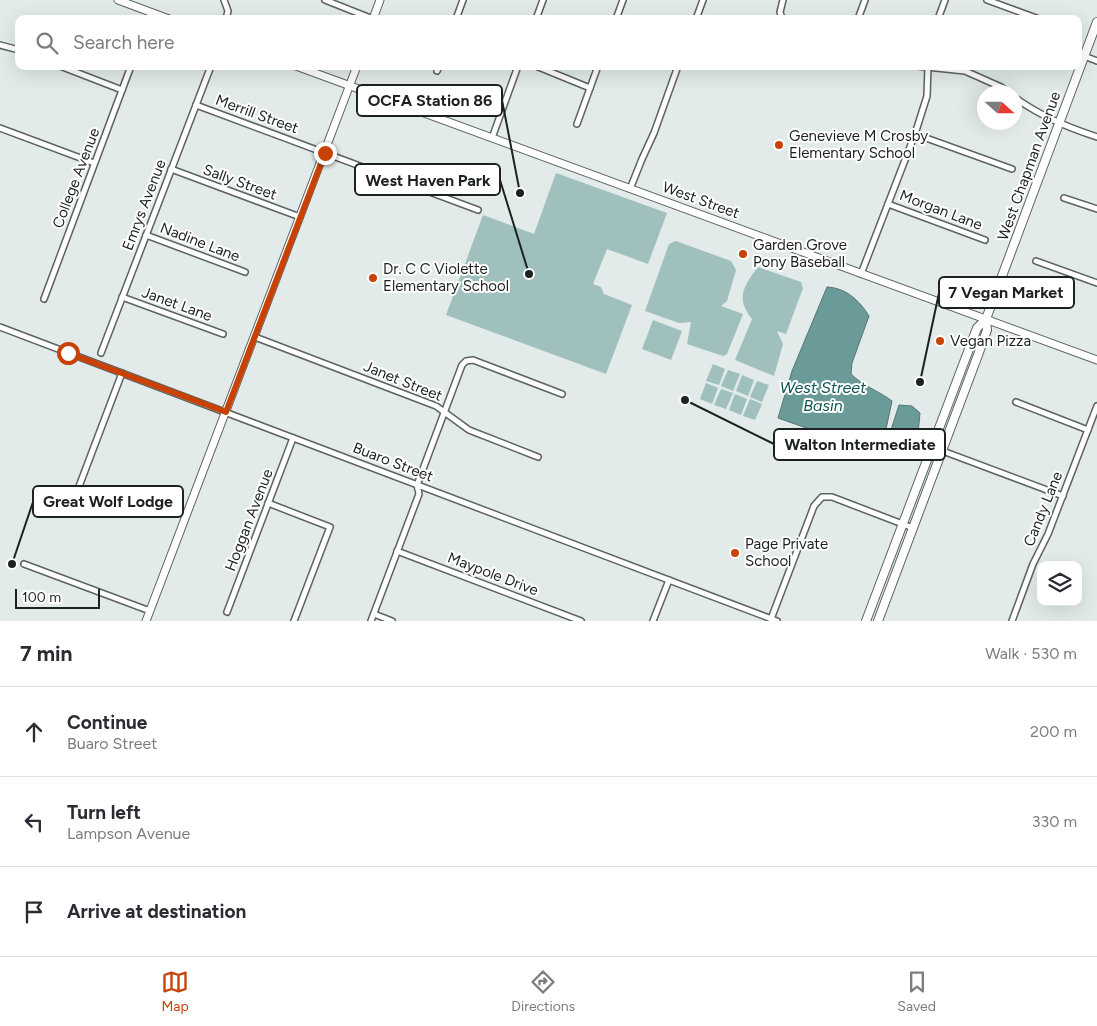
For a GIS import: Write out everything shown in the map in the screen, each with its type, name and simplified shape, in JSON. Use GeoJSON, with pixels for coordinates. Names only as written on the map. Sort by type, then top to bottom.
{"type":"FeatureCollection","features":[{"type":"Feature","properties":{"kind":"main road"},"geometry":{"type":"LineString","coordinates":[[118,0],[148,15]]}},
{"type":"Feature","properties":{"kind":"main road"},"geometry":{"type":"LineString","coordinates":[[374,15],[380,0]]}},
{"type":"Feature","properties":{"kind":"main road","name":"West Chapman Avenue"},"geometry":{"type":"LineString","coordinates":[[1082,61],[1097,22]]}},
{"type":"Feature","properties":{"kind":"main road","name":"West Street"},"geometry":{"type":"LineString","coordinates":[[307,70],[1097,360]]}},
{"type":"Feature","properties":{"kind":"main road"},"geometry":{"type":"LineString","coordinates":[[146,621],[325,153],[355,70]]}},
{"type":"Feature","properties":{"kind":"main road","name":"West Chapman Avenue"},"geometry":{"type":"LineString","coordinates":[[866,621],[977,328],[986,319],[1079,70]]}},
{"type":"Feature","properties":{"kind":"main road","name":"West Chapman Avenue"},"geometry":{"type":"LineString","coordinates":[[878,621],[987,332],[986,319]]}},
{"type":"Feature","properties":{"kind":"street"},"geometry":{"type":"LineString","coordinates":[[224,0],[228,10],[227,15]]}},
{"type":"Feature","properties":{"kind":"street"},"geometry":{"type":"LineString","coordinates":[[325,0],[363,15]]}},
{"type":"Feature","properties":{"kind":"street"},"geometry":{"type":"LineString","coordinates":[[457,15],[463,0]]}},
{"type":"Feature","properties":{"kind":"street"},"geometry":{"type":"LineString","coordinates":[[537,15],[543,0]]}},
{"type":"Feature","properties":{"kind":"street"},"geometry":{"type":"LineString","coordinates":[[617,15],[623,0]]}},
{"type":"Feature","properties":{"kind":"street"},"geometry":{"type":"LineString","coordinates":[[697,15],[702,0]]}},
{"type":"Feature","properties":{"kind":"street"},"geometry":{"type":"LineString","coordinates":[[781,15],[780,8],[783,0]]}},
{"type":"Feature","properties":{"kind":"street"},"geometry":{"type":"LineString","coordinates":[[859,15],[865,0]]}},
{"type":"Feature","properties":{"kind":"street"},"geometry":{"type":"LineString","coordinates":[[939,15],[945,0]]}},
{"type":"Feature","properties":{"kind":"street"},"geometry":{"type":"LineString","coordinates":[[987,0],[1028,15]]}},
{"type":"Feature","properties":{"kind":"street"},"geometry":{"type":"LineString","coordinates":[[0,45],[15,49]]}},
{"type":"Feature","properties":{"kind":"street"},"geometry":{"type":"LineString","coordinates":[[1084,56],[1097,61]]}},
{"type":"Feature","properties":{"kind":"street"},"geometry":{"type":"LineString","coordinates":[[70,70],[122,90]]}},
{"type":"Feature","properties":{"kind":"street","name":"College Avenue"},"geometry":{"type":"LineString","coordinates":[[44,299],[130,70]]}},
{"type":"Feature","properties":{"kind":"street","name":"Emrys Avenue"},"geometry":{"type":"LineString","coordinates":[[101,352],[209,70]]}},
{"type":"Feature","properties":{"kind":"street"},"geometry":{"type":"LineString","coordinates":[[492,138],[517,70]]}},
{"type":"Feature","properties":{"kind":"street"},"geometry":{"type":"LineString","coordinates":[[546,70],[590,88]]}},
{"type":"Feature","properties":{"kind":"street"},"geometry":{"type":"LineString","coordinates":[[577,124],[597,70]]}},
{"type":"Feature","properties":{"kind":"street"},"geometry":{"type":"LineString","coordinates":[[630,188],[654,133],[677,70]]}},
{"type":"Feature","properties":{"kind":"street"},"geometry":{"type":"LineString","coordinates":[[860,274],[888,204],[927,96],[928,70]]}},
{"type":"Feature","properties":{"kind":"street"},"geometry":{"type":"LineString","coordinates":[[956,70],[965,71],[996,85]]}},
{"type":"Feature","properties":{"kind":"street"},"geometry":{"type":"LineString","coordinates":[[1022,103],[1059,124],[1097,137]]}},
{"type":"Feature","properties":{"kind":"street","name":"Merrill Street"},"geometry":{"type":"LineString","coordinates":[[196,105],[478,210]]}},
{"type":"Feature","properties":{"kind":"street"},"geometry":{"type":"LineString","coordinates":[[0,128],[94,163]]}},
{"type":"Feature","properties":{"kind":"street"},"geometry":{"type":"LineString","coordinates":[[914,134],[1012,169]]}},
{"type":"Feature","properties":{"kind":"street","name":"Sally Street"},"geometry":{"type":"LineString","coordinates":[[171,169],[300,218]]}},
{"type":"Feature","properties":{"kind":"street"},"geometry":{"type":"LineString","coordinates":[[1064,198],[1097,210]]}},
{"type":"Feature","properties":{"kind":"street","name":"Morgan Lane"},"geometry":{"type":"LineString","coordinates":[[888,204],[985,240]]}},
{"type":"Feature","properties":{"kind":"street","name":"Nadine Lane"},"geometry":{"type":"LineString","coordinates":[[146,235],[246,272]]}},
{"type":"Feature","properties":{"kind":"street"},"geometry":{"type":"LineString","coordinates":[[1036,261],[1097,283]]}},
{"type":"Feature","properties":{"kind":"street","name":"Janet Lane"},"geometry":{"type":"LineString","coordinates":[[122,297],[223,334]]}},
{"type":"Feature","properties":{"kind":"street","name":"Buaro Street"},"geometry":{"type":"LineString","coordinates":[[0,327],[774,620]]}},
{"type":"Feature","properties":{"kind":"street","name":"Janet Street"},"geometry":{"type":"LineString","coordinates":[[255,337],[436,406],[469,430],[538,457]]}},
{"type":"Feature","properties":{"kind":"street"},"geometry":{"type":"LineString","coordinates":[[371,621],[419,494],[417,485],[462,365],[466,360],[473,360],[562,394]]}},
{"type":"Feature","properties":{"kind":"street"},"geometry":{"type":"LineString","coordinates":[[74,497],[122,373]]}},
{"type":"Feature","properties":{"kind":"street"},"geometry":{"type":"LineString","coordinates":[[1016,402],[1088,430]]}},
{"type":"Feature","properties":{"kind":"street","name":"Candy Lane"},"geometry":{"type":"LineString","coordinates":[[1012,621],[1097,406]]}},
{"type":"Feature","properties":{"kind":"street","name":"Hoggan Avenue"},"geometry":{"type":"LineString","coordinates":[[227,612],[294,438]]}},
{"type":"Feature","properties":{"kind":"street"},"geometry":{"type":"LineString","coordinates":[[932,447],[1063,496]]}},
{"type":"Feature","properties":{"kind":"street"},"geometry":{"type":"LineString","coordinates":[[774,620],[814,506],[819,499],[824,496],[832,497],[913,528]]}},
{"type":"Feature","properties":{"kind":"street"},"geometry":{"type":"LineString","coordinates":[[268,503],[330,527],[294,621]]}},
{"type":"Feature","properties":{"kind":"street","name":"Maypole Drive"},"geometry":{"type":"LineString","coordinates":[[397,551],[581,621]]}},
{"type":"Feature","properties":{"kind":"street"},"geometry":{"type":"LineString","coordinates":[[24,564],[150,611]]}},
{"type":"Feature","properties":{"kind":"street"},"geometry":{"type":"LineString","coordinates":[[654,621],[669,580]]}},
{"type":"Feature","properties":{"kind":"street"},"geometry":{"type":"LineString","coordinates":[[374,614],[392,621]]}},
{"type":"Feature","properties":{"kind":"shaded area"},"geometry":{"type":"Polygon","coordinates":[[[556,173],[667,213],[648,264],[607,249],[593,284],[601,287],[604,294],[632,305],[606,374],[446,315],[483,215],[534,234],[556,173]]]}},
{"type":"Feature","properties":{"kind":"shaded area"},"geometry":{"type":"Polygon","coordinates":[[[676,241],[731,261],[736,270],[727,301],[721,306],[743,314],[727,354],[723,356],[687,344],[691,322],[679,323],[645,311],[669,244],[676,241]]]}},
{"type":"Feature","properties":{"kind":"shaded area"},"geometry":{"type":"Polygon","coordinates":[[[758,267],[801,282],[803,288],[786,334],[777,331],[783,344],[774,376],[735,360],[752,319],[744,305],[743,292],[758,267]]]}},
{"type":"Feature","properties":{"kind":"shaded area"},"geometry":{"type":"Polygon","coordinates":[[[653,320],[682,331],[671,360],[642,349],[653,320]]]}},
{"type":"Feature","properties":{"kind":"shaded area"},"geometry":{"type":"Polygon","coordinates":[[[713,364],[725,369],[719,385],[706,381],[713,364]]]}},
{"type":"Feature","properties":{"kind":"shaded area"},"geometry":{"type":"Polygon","coordinates":[[[728,370],[740,374],[733,391],[721,386],[728,370]]]}},
{"type":"Feature","properties":{"kind":"shaded area"},"geometry":{"type":"Polygon","coordinates":[[[742,375],[754,380],[748,396],[736,391],[742,375]]]}},
{"type":"Feature","properties":{"kind":"shaded area"},"geometry":{"type":"Polygon","coordinates":[[[757,381],[769,385],[762,402],[750,397],[757,381]]]}},
{"type":"Feature","properties":{"kind":"shaded area"},"geometry":{"type":"Polygon","coordinates":[[[706,383],[718,388],[712,404],[700,399],[706,383]]]}},
{"type":"Feature","properties":{"kind":"shaded area"},"geometry":{"type":"Polygon","coordinates":[[[721,389],[733,393],[726,409],[714,405],[721,389]]]}},
{"type":"Feature","properties":{"kind":"shaded area"},"geometry":{"type":"Polygon","coordinates":[[[735,394],[747,399],[741,415],[729,410],[735,394]]]}},
{"type":"Feature","properties":{"kind":"shaded area"},"geometry":{"type":"Polygon","coordinates":[[[750,399],[762,404],[755,420],[743,416],[750,399]]]}},
{"type":"Feature","properties":{"kind":"water","name":"West Street Basin"},"geometry":{"type":"Polygon","coordinates":[[[827,287],[846,292],[861,305],[869,316],[852,363],[851,374],[892,401],[886,429],[890,433],[899,405],[912,406],[920,413],[918,434],[904,458],[877,453],[778,418],[792,371],[827,287]]]}},
{"type":"Feature","properties":{"kind":"place","name":"Genevieve M Crosby Elementary School"},"geometry":{"type":"Point","coordinates":[779,145]}},
{"type":"Feature","properties":{"kind":"place","name":"OCFA Station 86"},"geometry":{"type":"Point","coordinates":[520,193]}},
{"type":"Feature","properties":{"kind":"place","name":"Garden Grove Pony Baseball"},"geometry":{"type":"Point","coordinates":[743,254]}},
{"type":"Feature","properties":{"kind":"place","name":"West Haven Park"},"geometry":{"type":"Point","coordinates":[529,274]}},
{"type":"Feature","properties":{"kind":"place","name":"Dr. C C Violette Elementary School"},"geometry":{"type":"Point","coordinates":[373,278]}},
{"type":"Feature","properties":{"kind":"place","name":"Vegan Pizza"},"geometry":{"type":"Point","coordinates":[940,341]}},
{"type":"Feature","properties":{"kind":"place","name":"7 Vegan Market"},"geometry":{"type":"Point","coordinates":[920,382]}},
{"type":"Feature","properties":{"kind":"place","name":"Walton Intermediate"},"geometry":{"type":"Point","coordinates":[685,400]}},
{"type":"Feature","properties":{"kind":"place","name":"Page Private School"},"geometry":{"type":"Point","coordinates":[735,553]}},
{"type":"Feature","properties":{"kind":"place","name":"Great Wolf Lodge"},"geometry":{"type":"Point","coordinates":[12,564]}},
{"type":"Feature","properties":{"kind":"route"},"geometry":{"type":"LineString","coordinates":[[68,353],[226,412],[325,153]]}}]}
